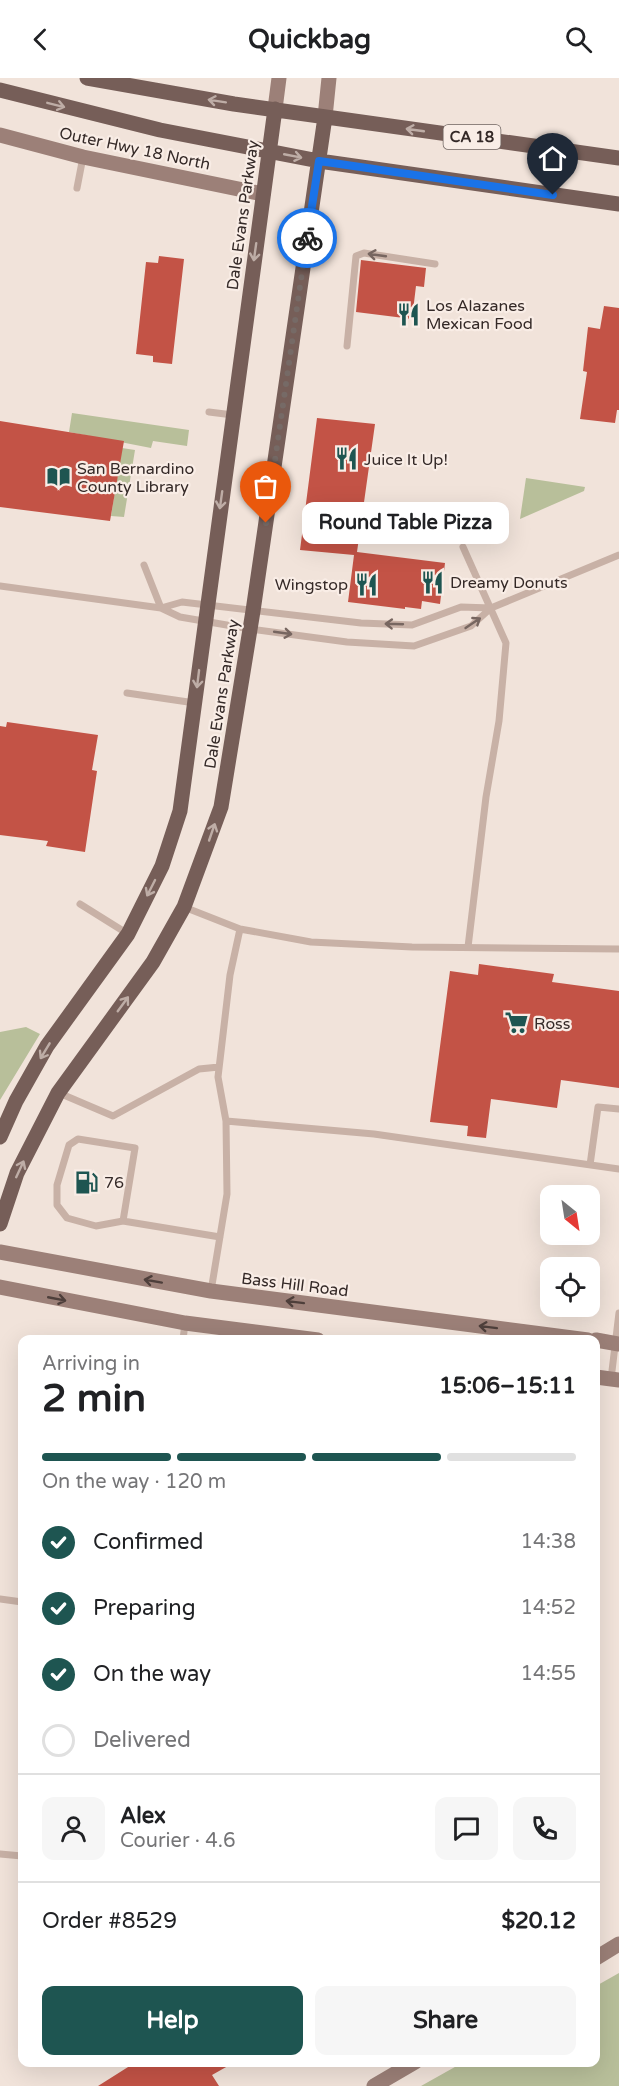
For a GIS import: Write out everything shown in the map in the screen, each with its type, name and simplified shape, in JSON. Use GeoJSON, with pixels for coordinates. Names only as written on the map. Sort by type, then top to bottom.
{"type":"FeatureCollection","features":[{"type":"Feature","properties":{"kind":"main road","name":"CA 18"},"geometry":{"type":"LineString","coordinates":[[87,78],[325,117],[619,158]]}},
{"type":"Feature","properties":{"kind":"main road"},"geometry":{"type":"LineString","coordinates":[[275,109],[279,78]]}},
{"type":"Feature","properties":{"kind":"main road"},"geometry":{"type":"LineString","coordinates":[[325,117],[329,78]]}},
{"type":"Feature","properties":{"kind":"main road"},"geometry":{"type":"LineString","coordinates":[[0,90],[160,130],[319,161],[619,204]]}},
{"type":"Feature","properties":{"kind":"main road","name":"Dale Evans Parkway"},"geometry":{"type":"LineString","coordinates":[[0,1137],[16,1101],[47,1046],[128,934],[162,866],[180,811],[275,109]]}},
{"type":"Feature","properties":{"kind":"main road","name":"Dale Evans Parkway"},"geometry":{"type":"LineString","coordinates":[[0,1224],[17,1173],[58,1093],[153,962],[184,907],[221,807],[253,611],[325,117]]}},
{"type":"Feature","properties":{"kind":"main road","name":"Outer Hwy 18 North"},"geometry":{"type":"LineString","coordinates":[[0,135],[83,157],[263,194]]}},
{"type":"Feature","properties":{"kind":"main road","name":"Bass Hill Road"},"geometry":{"type":"LineString","coordinates":[[0,1252],[211,1291],[550,1335]]}},
{"type":"Feature","properties":{"kind":"main road"},"geometry":{"type":"LineString","coordinates":[[0,1287],[185,1323],[279,1335]]}},
{"type":"Feature","properties":{"kind":"main road"},"geometry":{"type":"LineString","coordinates":[[600,1341],[617,1343]]}},
{"type":"Feature","properties":{"kind":"main road"},"geometry":{"type":"LineString","coordinates":[[600,1956],[619,1944]]}},
{"type":"Feature","properties":{"kind":"main road"},"geometry":{"type":"LineString","coordinates":[[374,2086],[406,2067]]}},
{"type":"Feature","properties":{"kind":"lane"},"geometry":{"type":"LineString","coordinates":[[77,188],[83,157]]}},
{"type":"Feature","properties":{"kind":"lane"},"geometry":{"type":"LineString","coordinates":[[347,346],[356,256],[364,253],[435,264]]}},
{"type":"Feature","properties":{"kind":"lane"},"geometry":{"type":"LineString","coordinates":[[209,412],[233,415]]}},
{"type":"Feature","properties":{"kind":"lane"},"geometry":{"type":"LineString","coordinates":[[463,547],[507,643],[499,721],[486,797],[468,947]]}},
{"type":"Feature","properties":{"kind":"lane"},"geometry":{"type":"LineString","coordinates":[[0,586],[161,608],[180,617],[250,629],[347,642],[414,646],[471,626],[491,608],[619,555]]}},
{"type":"Feature","properties":{"kind":"lane"},"geometry":{"type":"LineString","coordinates":[[144,565],[161,608]]}},
{"type":"Feature","properties":{"kind":"lane"},"geometry":{"type":"LineString","coordinates":[[161,608],[182,602],[361,623],[412,625],[461,607],[491,608]]}},
{"type":"Feature","properties":{"kind":"lane"},"geometry":{"type":"LineString","coordinates":[[127,693],[195,703]]}},
{"type":"Feature","properties":{"kind":"lane"},"geometry":{"type":"LineString","coordinates":[[80,904],[128,934]]}},
{"type":"Feature","properties":{"kind":"lane"},"geometry":{"type":"LineString","coordinates":[[184,907],[240,929],[310,942],[346,945],[619,950]]}},
{"type":"Feature","properties":{"kind":"lane"},"geometry":{"type":"LineString","coordinates":[[211,1291],[227,1194],[226,1121],[218,1077],[230,975],[240,929]]}},
{"type":"Feature","properties":{"kind":"lane"},"geometry":{"type":"LineString","coordinates":[[58,1093],[113,1116],[199,1069],[219,1067]]}},
{"type":"Feature","properties":{"kind":"lane"},"geometry":{"type":"LineString","coordinates":[[590,1165],[598,1107],[619,1109]]}},
{"type":"Feature","properties":{"kind":"lane"},"geometry":{"type":"LineString","coordinates":[[226,1121],[374,1134],[619,1169]]}},
{"type":"Feature","properties":{"kind":"lane"},"geometry":{"type":"LineString","coordinates":[[123,1221],[135,1148],[78,1139],[69,1145],[57,1185],[57,1205],[67,1218],[79,1224],[96,1226],[123,1221],[220,1237]]}},
{"type":"Feature","properties":{"kind":"lane"},"geometry":{"type":"LineString","coordinates":[[608,1379],[617,1343],[619,1313]]}},
{"type":"Feature","properties":{"kind":"lane"},"geometry":{"type":"LineString","coordinates":[[184,1335],[185,1323]]}},
{"type":"Feature","properties":{"kind":"lane"},"geometry":{"type":"LineString","coordinates":[[0,1599],[18,1601]]}},
{"type":"Feature","properties":{"kind":"lane"},"geometry":{"type":"LineString","coordinates":[[0,1854],[18,1856]]}},
{"type":"Feature","properties":{"kind":"green space"},"geometry":{"type":"Polygon","coordinates":[[[72,413],[189,430],[187,446],[153,441],[151,448],[69,432],[72,413]]]}},
{"type":"Feature","properties":{"kind":"green space"},"geometry":{"type":"Polygon","coordinates":[[[122,448],[135,450],[124,517],[111,516],[122,448]]]}},
{"type":"Feature","properties":{"kind":"green space"},"geometry":{"type":"Polygon","coordinates":[[[526,478],[585,487],[584,491],[520,519],[526,478]]]}},
{"type":"Feature","properties":{"kind":"green space"},"geometry":{"type":"Polygon","coordinates":[[[26,1027],[40,1034],[0,1100],[0,1032],[26,1027]]]}},
{"type":"Feature","properties":{"kind":"green space"},"geometry":{"type":"Polygon","coordinates":[[[619,1973],[619,2086],[421,2086],[455,2067],[600,2067],[600,1984],[619,1973]]]}},
{"type":"Feature","properties":{"kind":"building"},"geometry":{"type":"Polygon","coordinates":[[[159,256],[184,259],[172,364],[153,362],[153,356],[136,354],[146,262],[158,263],[159,256]]]}},
{"type":"Feature","properties":{"kind":"building"},"geometry":{"type":"Polygon","coordinates":[[[361,260],[426,268],[424,287],[416,286],[412,319],[356,312],[361,260]]]}},
{"type":"Feature","properties":{"kind":"building"},"geometry":{"type":"Polygon","coordinates":[[[604,306],[619,308],[619,410],[617,410],[615,423],[580,419],[587,372],[583,371],[588,327],[600,329],[604,306]]]}},
{"type":"Feature","properties":{"kind":"building"},"geometry":{"type":"Polygon","coordinates":[[[317,418],[375,424],[357,552],[445,563],[440,604],[422,601],[421,609],[405,607],[405,609],[348,602],[354,555],[300,550],[317,418]]]}},
{"type":"Feature","properties":{"kind":"building","name":"San Bernardino County Library"},"geometry":{"type":"Polygon","coordinates":[[[0,421],[124,441],[110,521],[0,507],[0,421]]]}},
{"type":"Feature","properties":{"kind":"building"},"geometry":{"type":"Polygon","coordinates":[[[7,722],[98,735],[92,770],[97,771],[85,852],[46,846],[48,841],[0,835],[0,726],[6,727],[7,722]]]}},
{"type":"Feature","properties":{"kind":"building"},"geometry":{"type":"Polygon","coordinates":[[[479,964],[554,974],[552,982],[619,991],[619,1088],[561,1080],[557,1108],[491,1099],[486,1138],[467,1136],[468,1126],[430,1122],[450,971],[478,975],[479,964]]]}},
{"type":"Feature","properties":{"kind":"building"},"geometry":{"type":"Polygon","coordinates":[[[128,2067],[226,2067],[212,2075],[219,2086],[98,2086],[128,2067]]]}},
{"type":"Feature","properties":{"kind":"way so far"},"geometry":{"type":"LineString","coordinates":[[266,523],[307,238]]}},
{"type":"Feature","properties":{"kind":"place","name":"Los Alazanes Mexican Food"},"geometry":{"type":"Point","coordinates":[408,314]}},
{"type":"Feature","properties":{"kind":"place","name":"Juice It Up!"},"geometry":{"type":"Point","coordinates":[346,459]}},
{"type":"Feature","properties":{"kind":"place","name":"San Bernardino County Library"},"geometry":{"type":"Point","coordinates":[59,477]}},
{"type":"Feature","properties":{"kind":"place","name":"Round Table Pizza"},"geometry":{"type":"Point","coordinates":[266,523]}},
{"type":"Feature","properties":{"kind":"place","name":"Dreamy Donuts"},"geometry":{"type":"Point","coordinates":[432,582]}},
{"type":"Feature","properties":{"kind":"place","name":"Wingstop"},"geometry":{"type":"Point","coordinates":[366,584]}},
{"type":"Feature","properties":{"kind":"place","name":"Ross"},"geometry":{"type":"Point","coordinates":[516,1023]}},
{"type":"Feature","properties":{"kind":"place","name":"76"},"geometry":{"type":"Point","coordinates":[86,1182]}},
{"type":"Feature","properties":{"kind":"route"},"geometry":{"type":"LineString","coordinates":[[307,238],[319,161],[354,168],[553,195]]}}]}
